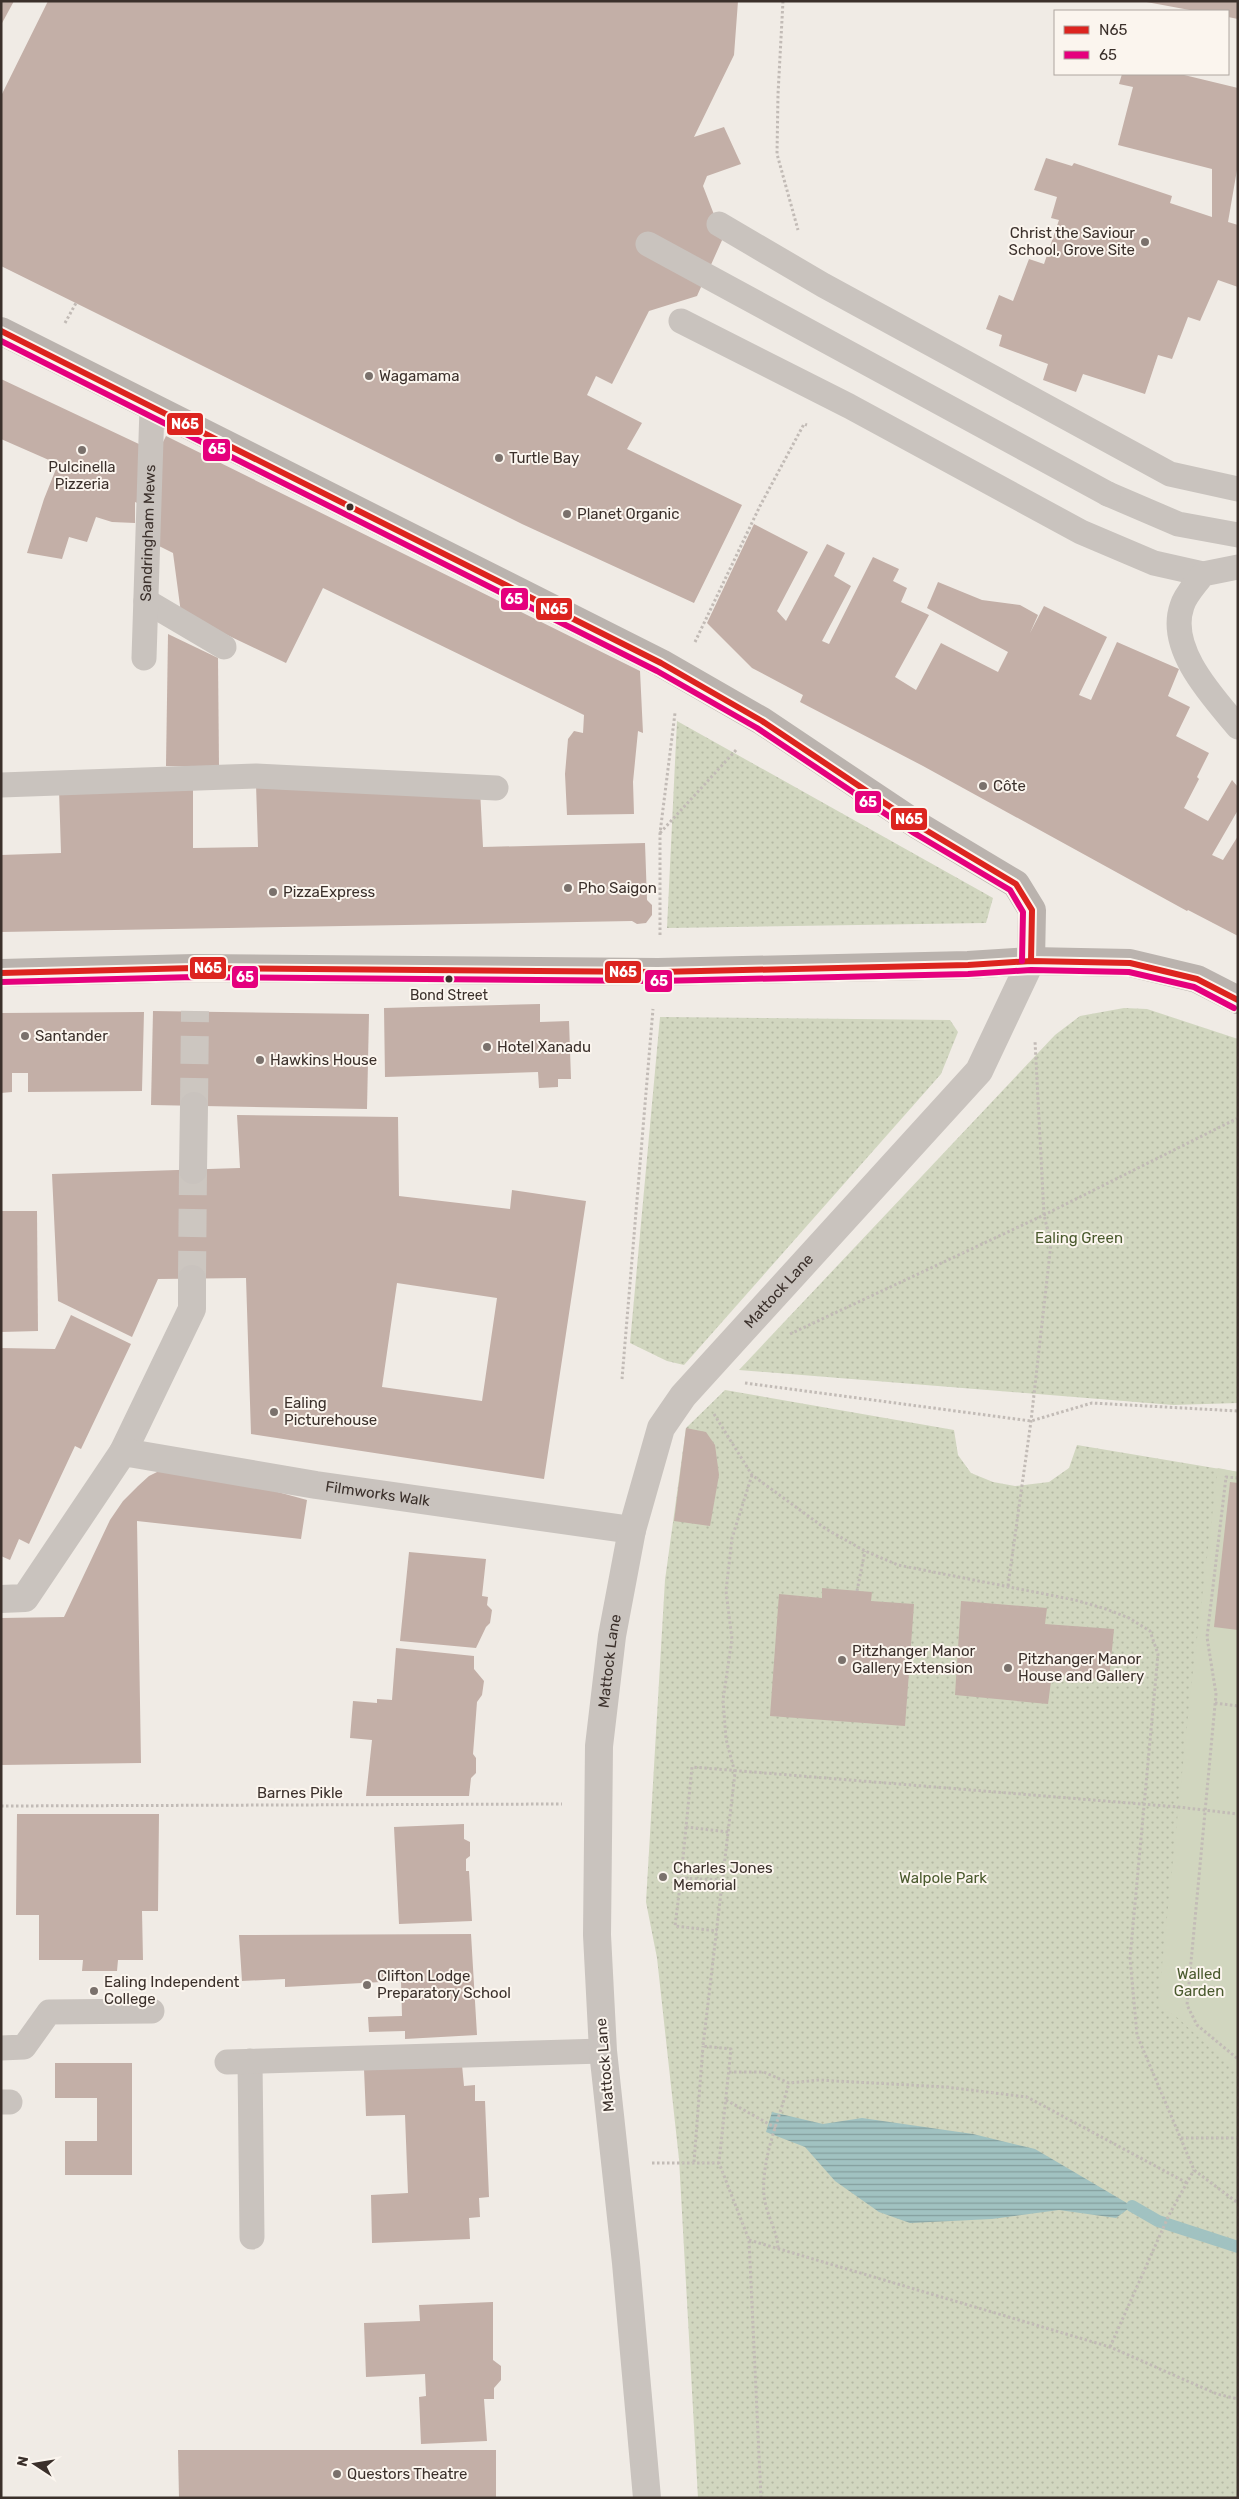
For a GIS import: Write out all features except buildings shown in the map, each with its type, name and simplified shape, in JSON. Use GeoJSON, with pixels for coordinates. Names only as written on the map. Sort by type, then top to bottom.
{"type":"FeatureCollection","features":[{"type":"Feature","properties":{"kind":"main road"},"geometry":{"type":"LineString","coordinates":[[1,331],[694,680],[762,721],[919,826],[1016,884],[1032,910],[1031,961]]}},
{"type":"Feature","properties":{"kind":"main road"},"geometry":{"type":"LineString","coordinates":[[1,973],[194,968],[658,972],[968,966],[1031,961],[1130,963],[1197,980],[1238,1000]]}},
{"type":"Feature","properties":{"kind":"street","name":"Mattock Lane"},"geometry":{"type":"LineString","coordinates":[[647,2498],[626,2263],[613,2165],[602,2051],[596,1935],[599,1746],[605,1681],[632,1530],[662,1428],[683,1396],[840,1221],[979,1071],[1031,961]]}},
{"type":"Feature","properties":{"kind":"street"},"geometry":{"type":"LineString","coordinates":[[193,1170],[194,1106]]}},
{"type":"Feature","properties":{"kind":"street"},"geometry":{"type":"LineString","coordinates":[[1,1599],[25,1598],[123,1452],[192,1308],[192,1279]]}},
{"type":"Feature","properties":{"kind":"street","name":"Filmworks Walk"},"geometry":{"type":"LineString","coordinates":[[123,1452],[316,1485],[632,1530]]}},
{"type":"Feature","properties":{"kind":"lane"},"geometry":{"type":"LineString","coordinates":[[719,224],[823,285],[1170,474],[1238,489]]}},
{"type":"Feature","properties":{"kind":"lane"},"geometry":{"type":"LineString","coordinates":[[648,244],[1108,494],[1178,524],[1238,534]]}},
{"type":"Feature","properties":{"kind":"lane"},"geometry":{"type":"LineString","coordinates":[[681,322],[849,406],[1081,532],[1154,563],[1203,574],[1238,567]]}},
{"type":"Feature","properties":{"kind":"lane","name":"Sandringham Mews"},"geometry":{"type":"LineString","coordinates":[[144,658],[152,408]]}},
{"type":"Feature","properties":{"kind":"lane"},"geometry":{"type":"LineString","coordinates":[[1203,574],[1182,606],[1180,633],[1196,676],[1238,726]]}},
{"type":"Feature","properties":{"kind":"lane"},"geometry":{"type":"LineString","coordinates":[[146,601],[224,647]]}},
{"type":"Feature","properties":{"kind":"lane"},"geometry":{"type":"LineString","coordinates":[[1,785],[256,776],[496,788]]}},
{"type":"Feature","properties":{"kind":"lane"},"geometry":{"type":"LineString","coordinates":[[1,2048],[24,2047],[49,2012],[152,2011]]}},
{"type":"Feature","properties":{"kind":"lane"},"geometry":{"type":"LineString","coordinates":[[252,2237],[239,2062],[602,2051]]}},
{"type":"Feature","properties":{"kind":"path"},"geometry":{"type":"LineString","coordinates":[[660,941],[660,833],[675,713],[679,706]]}},
{"type":"Feature","properties":{"kind":"path"},"geometry":{"type":"LineString","coordinates":[[660,833],[740,745]]}},
{"type":"Feature","properties":{"kind":"path"},"geometry":{"type":"LineString","coordinates":[[622,1379],[654,1001]]}},
{"type":"Feature","properties":{"kind":"path"},"geometry":{"type":"LineString","coordinates":[[1008,1586],[1031,1421],[1050,1244],[1044,1215],[1035,1039]]}},
{"type":"Feature","properties":{"kind":"path"},"geometry":{"type":"LineString","coordinates":[[783,1338],[1044,1215],[1238,1118]]}},
{"type":"Feature","properties":{"kind":"path"},"geometry":{"type":"LineString","coordinates":[[702,1376],[1031,1421],[1092,1403],[1238,1411]]}},
{"type":"Feature","properties":{"kind":"path"},"geometry":{"type":"LineString","coordinates":[[709,1407],[752,1475],[826,1529],[865,1551],[898,1565],[1075,1600],[1130,1618],[1150,1631],[1158,1654],[1130,1958],[1137,2035],[1194,2170],[1238,2203]]}},
{"type":"Feature","properties":{"kind":"path"},"geometry":{"type":"LineString","coordinates":[[694,2162],[703,2046],[735,1772],[726,1739],[723,1700],[732,1639],[726,1590],[732,1538],[752,1475]]}},
{"type":"Feature","properties":{"kind":"path"},"geometry":{"type":"LineString","coordinates":[[1238,1478],[1226,1477],[1207,1637],[1216,1694],[1187,2005],[1197,2025],[1238,2059]]}},
{"type":"Feature","properties":{"kind":"path"},"geometry":{"type":"LineString","coordinates":[[858,1591],[865,1551]]}},
{"type":"Feature","properties":{"kind":"path"},"geometry":{"type":"LineString","coordinates":[[1215,1703],[1238,1706]]}},
{"type":"Feature","properties":{"kind":"path"},"geometry":{"type":"LineString","coordinates":[[717,1931],[676,1926],[692,1767],[1238,1814]]}},
{"type":"Feature","properties":{"kind":"path","name":"Barnes Pikle"},"geometry":{"type":"LineString","coordinates":[[1,1806],[598,1804]]}},
{"type":"Feature","properties":{"kind":"path"},"geometry":{"type":"LineString","coordinates":[[686,1827],[728,1832]]}},
{"type":"Feature","properties":{"kind":"path"},"geometry":{"type":"LineString","coordinates":[[681,1878],[723,1880]]}},
{"type":"Feature","properties":{"kind":"path"},"geometry":{"type":"LineString","coordinates":[[703,2046],[731,2049],[719,2163],[749,2240],[760,2498]]}},
{"type":"Feature","properties":{"kind":"path"},"geometry":{"type":"LineString","coordinates":[[730,2072],[764,2072],[789,2084],[818,2080],[927,2086],[1027,2097],[1187,2183]]}},
{"type":"Feature","properties":{"kind":"path"},"geometry":{"type":"LineString","coordinates":[[778,2248],[778,2239],[765,2199],[763,2173],[789,2084]]}},
{"type":"Feature","properties":{"kind":"path"},"geometry":{"type":"LineString","coordinates":[[726,2100],[776,2128]]}},
{"type":"Feature","properties":{"kind":"path"},"geometry":{"type":"LineString","coordinates":[[1181,2138],[1238,2138]]}},
{"type":"Feature","properties":{"kind":"path"},"geometry":{"type":"LineString","coordinates":[[613,2165],[719,2163]]}},
{"type":"Feature","properties":{"kind":"path"},"geometry":{"type":"LineString","coordinates":[[1110,2346],[1169,2216],[1194,2170]]}},
{"type":"Feature","properties":{"kind":"path"},"geometry":{"type":"LineString","coordinates":[[749,2240],[1110,2346],[1217,2394],[1238,2399]]}},
{"type":"Feature","properties":{"kind":"green space"},"geometry":{"type":"Polygon","coordinates":[[[677,721],[993,898],[986,923],[667,928],[677,721]]]}},
{"type":"Feature","properties":{"kind":"green space","name":"Ealing Green"},"geometry":{"type":"Polygon","coordinates":[[[1124,1008],[1147,1009],[1238,1039],[1238,1403],[1173,1405],[739,1370],[1055,1035],[1080,1016],[1124,1008]]]}},
{"type":"Feature","properties":{"kind":"green space"},"geometry":{"type":"Polygon","coordinates":[[[660,1017],[950,1020],[958,1032],[941,1074],[684,1365],[667,1361],[630,1343],[660,1017]]]}},
{"type":"Feature","properties":{"kind":"green space","name":"Walpole Park"},"geometry":{"type":"Polygon","coordinates":[[[725,1390],[954,1430],[958,1455],[971,1473],[993,1482],[1015,1486],[1049,1482],[1069,1468],[1077,1445],[1238,1472],[1238,2498],[698,2498],[679,2159],[657,1958],[646,1902],[665,1580],[686,1428],[725,1390]]]}},
{"type":"Feature","properties":{"kind":"green space","name":"Walled Garden"},"geometry":{"type":"Polygon","coordinates":[[[1218,1468],[1238,1472],[1238,2074],[1179,2019],[1158,2004],[1191,1687],[1218,1468]]]}},
{"type":"Feature","properties":{"kind":"water"},"geometry":{"type":"Polygon","coordinates":[[[772,2112],[823,2124],[862,2118],[973,2134],[1035,2149],[1132,2206],[1116,2218],[1059,2210],[992,2219],[910,2223],[879,2212],[835,2181],[805,2147],[766,2132],[772,2112]]]}},
{"type":"Feature","properties":{"kind":"waterway"},"geometry":{"type":"LineString","coordinates":[[1132,2206],[1158,2221],[1238,2247]]}},
{"type":"Feature","properties":{"kind":"tunnel"},"geometry":{"type":"LineString","coordinates":[[194,1106],[195,1011]]}},
{"type":"Feature","properties":{"kind":"tunnel"},"geometry":{"type":"LineString","coordinates":[[192,1279],[193,1170]]}},
{"type":"Feature","properties":{"kind":"transit line","name":"N65"},"geometry":{"type":"LineString","coordinates":[[1,331],[661,663],[762,721],[919,826],[1016,884],[1032,910],[1031,961]]}},
{"type":"Feature","properties":{"kind":"transit line","name":"65"},"geometry":{"type":"LineString","coordinates":[[1,341],[657,671],[757,728],[914,833],[1010,890],[1023,912],[1022,961]]}},
{"type":"Feature","properties":{"kind":"transit line","name":"N65"},"geometry":{"type":"LineString","coordinates":[[1,973],[194,968],[658,972],[968,965],[1031,961],[1130,963],[1197,979],[1238,1000]]}},
{"type":"Feature","properties":{"kind":"transit line","name":"65"},"geometry":{"type":"LineString","coordinates":[[1,982],[194,977],[658,981],[968,974],[1031,970],[1129,972],[1194,987],[1234,1008]]}},
{"type":"Feature","properties":{"kind":"place","name":"Christ the Saviour School, Grove Site"},"geometry":{"type":"Point","coordinates":[1145,242]}},
{"type":"Feature","properties":{"kind":"place","name":"Wagamama"},"geometry":{"type":"Point","coordinates":[369,376]}},
{"type":"Feature","properties":{"kind":"place","name":"Pulcinella Pizzeria"},"geometry":{"type":"Point","coordinates":[82,450]}},
{"type":"Feature","properties":{"kind":"place","name":"Turtle Bay"},"geometry":{"type":"Point","coordinates":[499,458]}},
{"type":"Feature","properties":{"kind":"place","name":"Planet Organic"},"geometry":{"type":"Point","coordinates":[567,514]}},
{"type":"Feature","properties":{"kind":"place","name":"Côte"},"geometry":{"type":"Point","coordinates":[983,786]}},
{"type":"Feature","properties":{"kind":"place","name":"Pho Saigon"},"geometry":{"type":"Point","coordinates":[568,888]}},
{"type":"Feature","properties":{"kind":"place","name":"PizzaExpress"},"geometry":{"type":"Point","coordinates":[273,892]}},
{"type":"Feature","properties":{"kind":"place","name":"Bond Street"},"geometry":{"type":"Point","coordinates":[449,979]}},
{"type":"Feature","properties":{"kind":"place","name":"Santander"},"geometry":{"type":"Point","coordinates":[25,1036]}},
{"type":"Feature","properties":{"kind":"place","name":"Hotel Xanadu"},"geometry":{"type":"Point","coordinates":[487,1047]}},
{"type":"Feature","properties":{"kind":"place","name":"Hawkins House"},"geometry":{"type":"Point","coordinates":[260,1060]}},
{"type":"Feature","properties":{"kind":"place","name":"Ealing Picturehouse"},"geometry":{"type":"Point","coordinates":[274,1412]}},
{"type":"Feature","properties":{"kind":"place","name":"Pitzhanger Manor Gallery Extension"},"geometry":{"type":"Point","coordinates":[842,1660]}},
{"type":"Feature","properties":{"kind":"place","name":"Pitzhanger Manor House and Gallery"},"geometry":{"type":"Point","coordinates":[1008,1668]}},
{"type":"Feature","properties":{"kind":"place","name":"Charles Jones Memorial"},"geometry":{"type":"Point","coordinates":[663,1877]}},
{"type":"Feature","properties":{"kind":"place","name":"Clifton Lodge Preparatory School"},"geometry":{"type":"Point","coordinates":[367,1985]}},
{"type":"Feature","properties":{"kind":"place","name":"Ealing Independent College"},"geometry":{"type":"Point","coordinates":[94,1991]}},
{"type":"Feature","properties":{"kind":"place","name":"Questors Theatre"},"geometry":{"type":"Point","coordinates":[337,2474]}}]}
